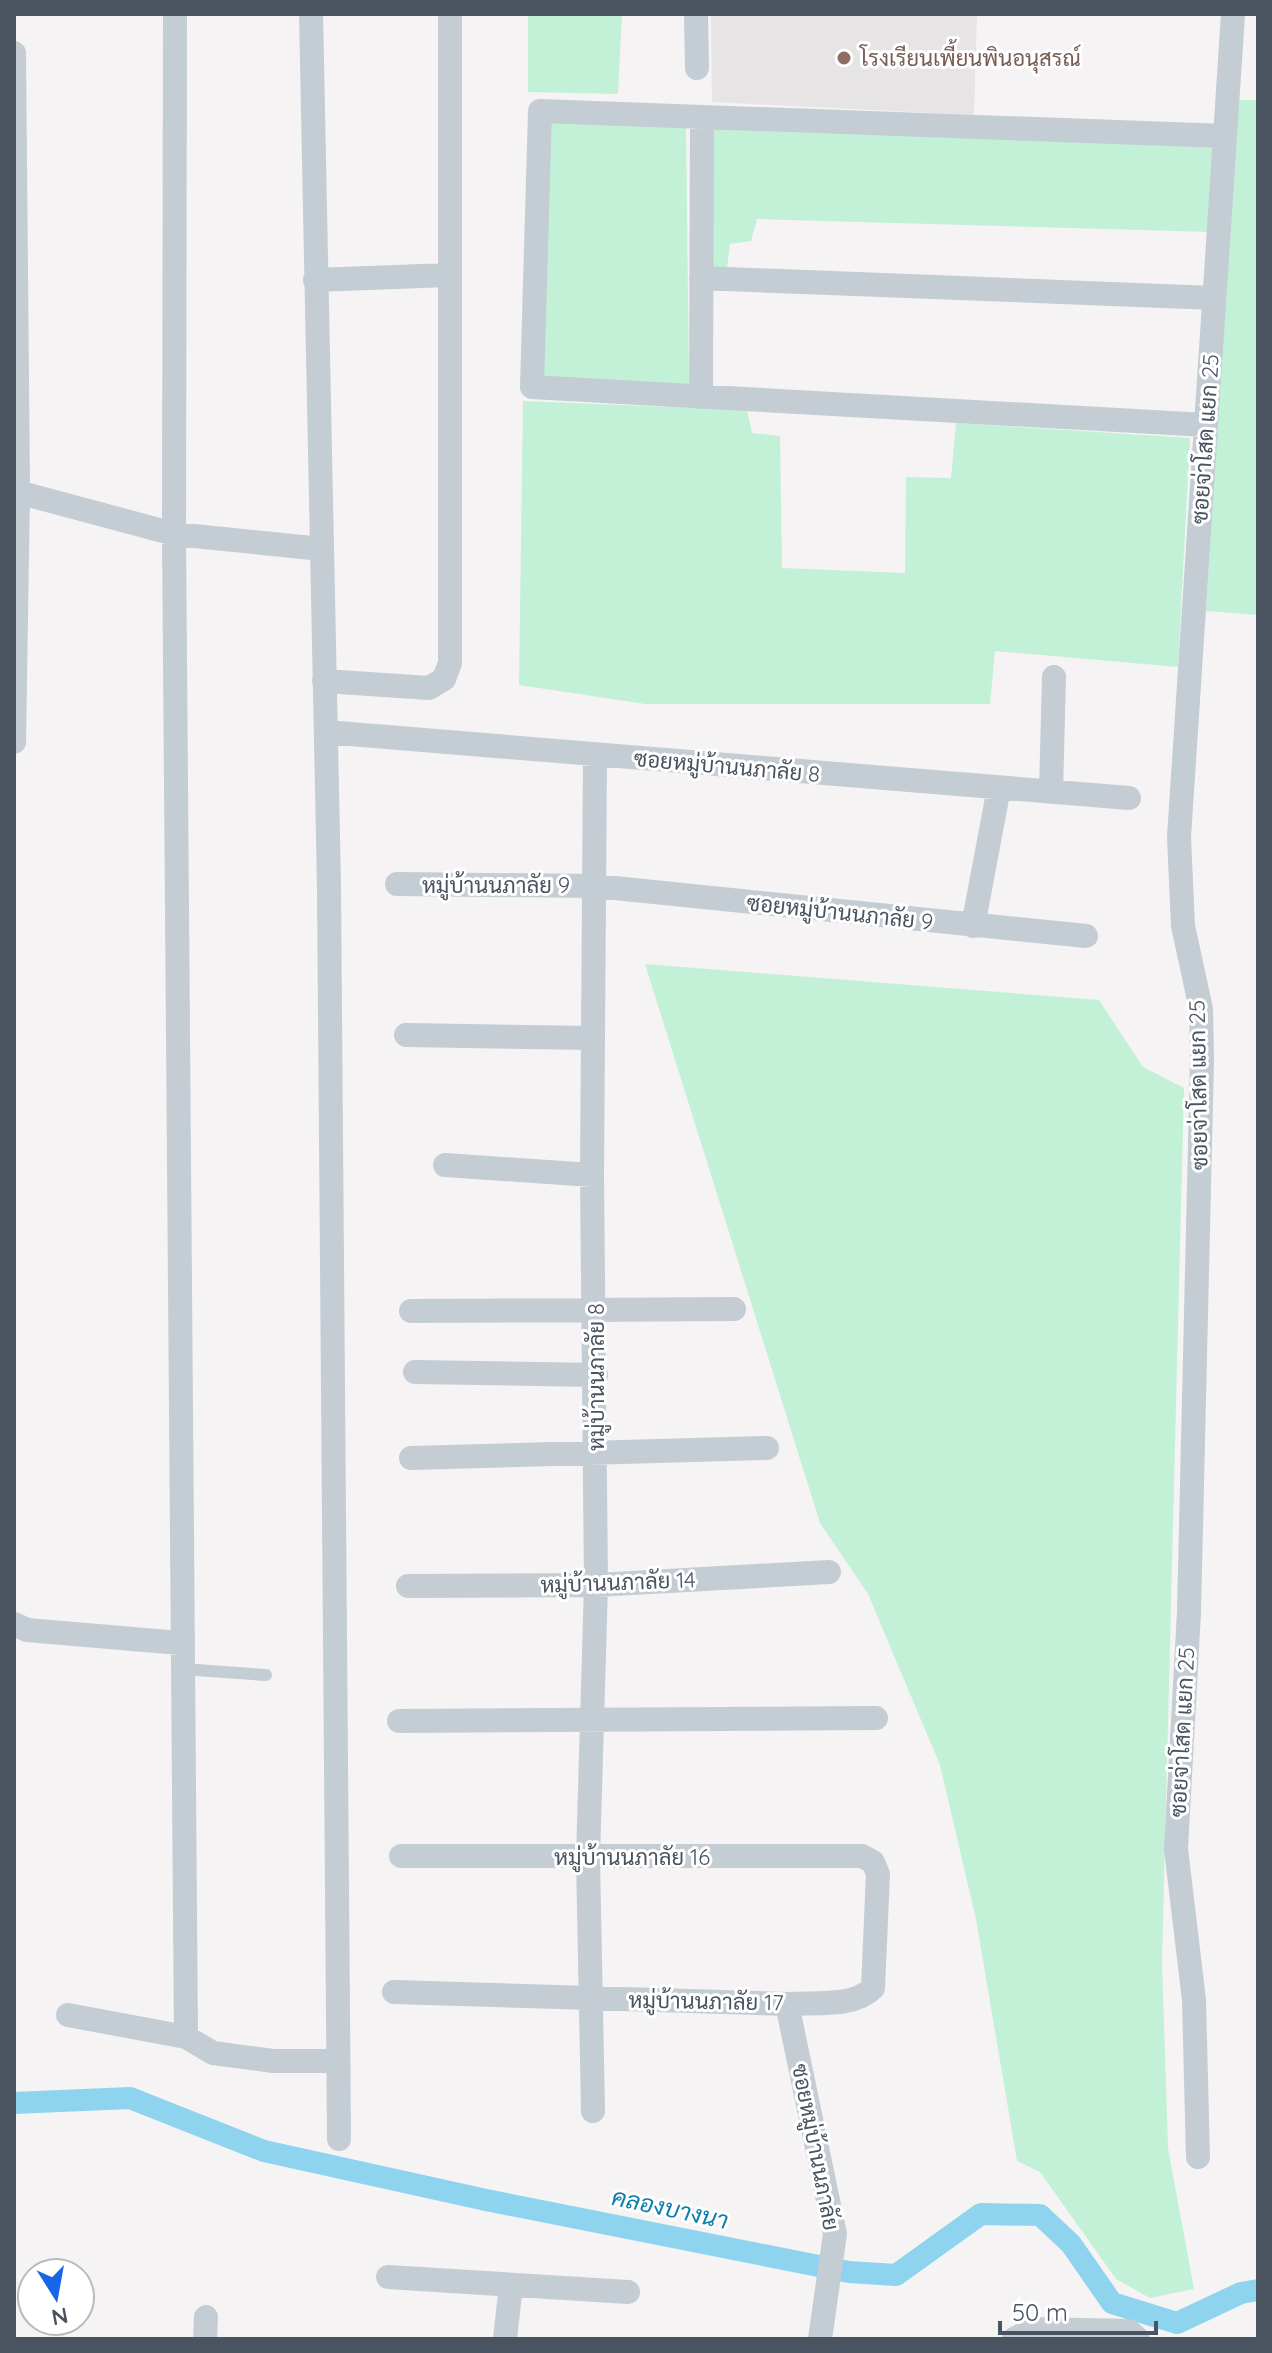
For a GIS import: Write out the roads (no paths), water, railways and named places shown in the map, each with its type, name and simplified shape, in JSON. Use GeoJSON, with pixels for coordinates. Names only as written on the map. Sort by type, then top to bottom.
{"type":"FeatureCollection","features":[{"type":"Feature","properties":{"kind":"street"},"geometry":{"type":"LineString","coordinates":[[175,14],[174,534],[180,1669],[186,2037]]}},
{"type":"Feature","properties":{"kind":"street"},"geometry":{"type":"LineString","coordinates":[[311,14],[326,732],[339,2139]]}},
{"type":"Feature","properties":{"kind":"street"},"geometry":{"type":"LineString","coordinates":[[324,681],[429,688],[444,679],[450,663],[450,14]]}},
{"type":"Feature","properties":{"kind":"street"},"geometry":{"type":"LineString","coordinates":[[696,14],[697,68]]}},
{"type":"Feature","properties":{"kind":"street","name":"ซอยจ่าโสด แยก 25"},"geometry":{"type":"LineString","coordinates":[[1198,2157],[1194,2000],[1176,1849],[1189,1612],[1202,1059],[1201,1009],[1183,926],[1179,837],[1233,14]]}},
{"type":"Feature","properties":{"kind":"street"},"geometry":{"type":"LineString","coordinates":[[14,53],[14,742]]}},
{"type":"Feature","properties":{"kind":"street"},"geometry":{"type":"LineString","coordinates":[[1206,425],[532,387],[540,111],[1225,136]]}},
{"type":"Feature","properties":{"kind":"street"},"geometry":{"type":"LineString","coordinates":[[701,397],[702,117]]}},
{"type":"Feature","properties":{"kind":"street"},"geometry":{"type":"LineString","coordinates":[[315,280],[448,275]]}},
{"type":"Feature","properties":{"kind":"street"},"geometry":{"type":"LineString","coordinates":[[701,278],[1214,298]]}},
{"type":"Feature","properties":{"kind":"street"},"geometry":{"type":"LineString","coordinates":[[16,491],[174,534],[322,549]]}},
{"type":"Feature","properties":{"kind":"street"},"geometry":{"type":"LineString","coordinates":[[1051,792],[1054,677]]}},
{"type":"Feature","properties":{"kind":"street","name":"ซอยหมู่บ้านนภาลัย 8"},"geometry":{"type":"LineString","coordinates":[[326,732],[1129,798]]}},
{"type":"Feature","properties":{"kind":"street","name":"หมู่บ้านนภาลัย 8"},"geometry":{"type":"LineString","coordinates":[[593,2111],[588,1858],[596,1585],[596,1308],[592,1175],[595,755]]}},
{"type":"Feature","properties":{"kind":"street"},"geometry":{"type":"LineString","coordinates":[[973,926],[999,788]]}},
{"type":"Feature","properties":{"kind":"street","name":"หมู่บ้านนภาลัย 9"},"geometry":{"type":"LineString","coordinates":[[397,884],[595,886]]}},
{"type":"Feature","properties":{"kind":"street","name":"ซอยหมู่บ้านนภาลัย 9"},"geometry":{"type":"LineString","coordinates":[[595,886],[1086,936]]}},
{"type":"Feature","properties":{"kind":"street"},"geometry":{"type":"LineString","coordinates":[[406,1035],[593,1038]]}},
{"type":"Feature","properties":{"kind":"street"},"geometry":{"type":"LineString","coordinates":[[445,1165],[592,1175]]}},
{"type":"Feature","properties":{"kind":"street"},"geometry":{"type":"LineString","coordinates":[[411,1311],[734,1309]]}},
{"type":"Feature","properties":{"kind":"street"},"geometry":{"type":"LineString","coordinates":[[415,1372],[596,1375]]}},
{"type":"Feature","properties":{"kind":"street"},"geometry":{"type":"LineString","coordinates":[[411,1458],[767,1448]]}},
{"type":"Feature","properties":{"kind":"street","name":"หมู่บ้านนภาลัย 14"},"geometry":{"type":"LineString","coordinates":[[408,1586],[596,1585],[829,1572]]}},
{"type":"Feature","properties":{"kind":"street"},"geometry":{"type":"LineString","coordinates":[[14,1624],[27,1630],[180,1643]]}},
{"type":"Feature","properties":{"kind":"street"},"geometry":{"type":"LineString","coordinates":[[399,1721],[876,1718]]}},
{"type":"Feature","properties":{"kind":"street","name":"หมู่บ้านนภาลัย 16"},"geometry":{"type":"LineString","coordinates":[[401,1856],[862,1856]]}},
{"type":"Feature","properties":{"kind":"street","name":"หมู่บ้านนภาลัย 17"},"geometry":{"type":"LineString","coordinates":[[394,1992],[787,2004],[849,2001],[864,1997],[873,1988],[878,1874],[873,1862],[862,1856]]}},
{"type":"Feature","properties":{"kind":"street","name":"ซอยหมู่บ้านนภาลัย"},"geometry":{"type":"LineString","coordinates":[[787,2004],[835,2234],[820,2339]]}},
{"type":"Feature","properties":{"kind":"street"},"geometry":{"type":"LineString","coordinates":[[68,2015],[186,2037],[213,2053],[273,2061],[338,2061]]}},
{"type":"Feature","properties":{"kind":"street"},"geometry":{"type":"LineString","coordinates":[[388,2277],[628,2292]]}},
{"type":"Feature","properties":{"kind":"street"},"geometry":{"type":"LineString","coordinates":[[505,2339],[511,2285]]}},
{"type":"Feature","properties":{"kind":"street"},"geometry":{"type":"LineString","coordinates":[[1014,2339],[1034,2329],[1129,2331],[1138,2339]]}},
{"type":"Feature","properties":{"kind":"lane"},"geometry":{"type":"LineString","coordinates":[[180,1669],[266,1675]]}},
{"type":"Feature","properties":{"kind":"waterway","name":"คลองบางนา"},"geometry":{"type":"LineString","coordinates":[[14,2103],[130,2098],[264,2151],[486,2200],[849,2272],[896,2275],[981,2214],[1040,2215],[1071,2244],[1112,2303],[1177,2323],[1241,2293],[1258,2290]]}},
{"type":"Feature","properties":{"kind":"place","name":"โรงเรียนเพี้ยนพินอนุสรณ์"},"geometry":{"type":"Point","coordinates":[844,58]}}]}
